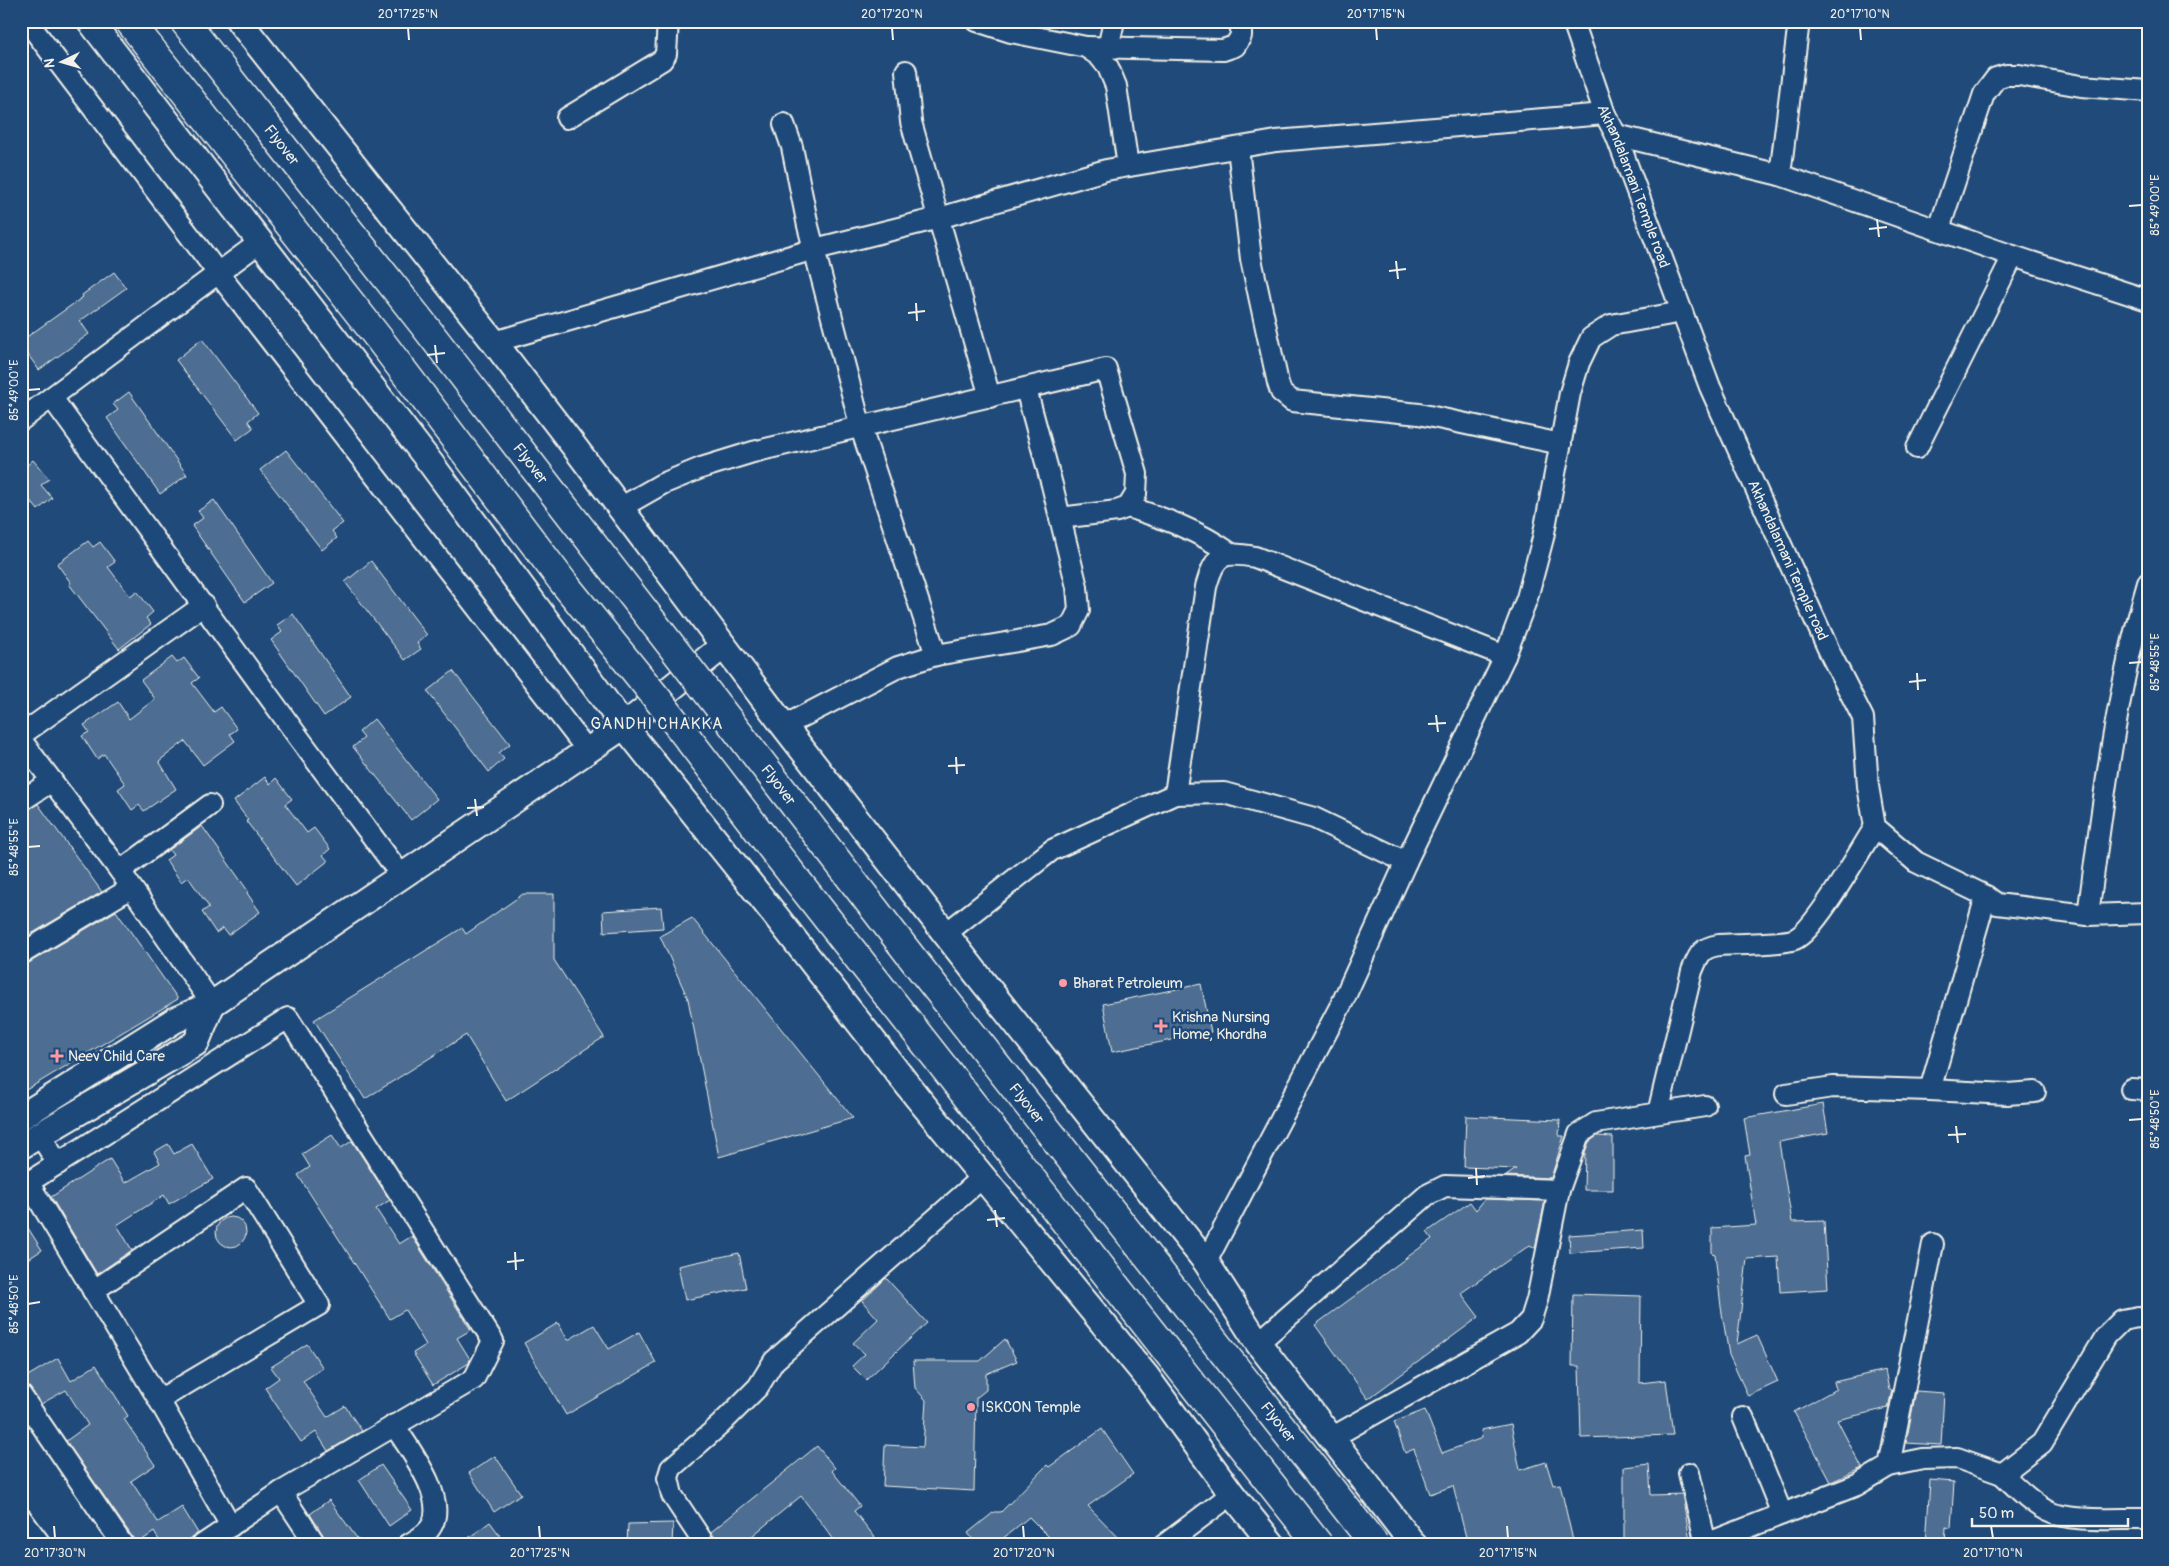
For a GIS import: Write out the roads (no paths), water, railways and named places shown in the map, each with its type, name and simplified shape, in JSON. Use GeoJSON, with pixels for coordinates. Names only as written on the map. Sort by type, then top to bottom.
{"type":"FeatureCollection","features":[{"type":"Feature","properties":{"kind":"highway"},"geometry":{"type":"LineString","coordinates":[[129,21],[380,340],[563,582],[660,702],[786,866],[1319,1545]]}},
{"type":"Feature","properties":{"kind":"highway","name":"Flyover"},"geometry":{"type":"LineString","coordinates":[[184,21],[423,324],[913,959],[1375,1545]]}},
{"type":"Feature","properties":{"kind":"street"},"geometry":{"type":"LineString","coordinates":[[27,21],[218,273],[588,750]]}},
{"type":"Feature","properties":{"kind":"street"},"geometry":{"type":"LineString","coordinates":[[90,21],[432,465],[624,726],[917,1097],[1147,1377],[1232,1494],[1273,1545]]}},
{"type":"Feature","properties":{"kind":"street"},"geometry":{"type":"LineString","coordinates":[[238,21],[494,342],[784,726],[945,934],[1206,1262],[1258,1343],[1414,1545]]}},
{"type":"Feature","properties":{"kind":"street"},"geometry":{"type":"LineString","coordinates":[[567,118],[662,60],[666,54],[668,21]]}},
{"type":"Feature","properties":{"kind":"street"},"geometry":{"type":"LineString","coordinates":[[976,21],[1011,32],[1086,47],[1222,50],[1235,46],[1240,36],[1241,21]]}},
{"type":"Feature","properties":{"kind":"street"},"geometry":{"type":"LineString","coordinates":[[1108,48],[1114,21]]}},
{"type":"Feature","properties":{"kind":"street","name":"Akhandalamani Temple road"},"geometry":{"type":"LineString","coordinates":[[1573,21],[1605,114],[1616,134],[1710,386],[1830,653],[1862,718],[1868,786],[1875,827]]}},
{"type":"Feature","properties":{"kind":"street"},"geometry":{"type":"LineString","coordinates":[[1780,175],[1799,21]]}},
{"type":"Feature","properties":{"kind":"street"},"geometry":{"type":"LineString","coordinates":[[1086,47],[1099,56],[1108,67],[1116,86],[1128,166]]}},
{"type":"Feature","properties":{"kind":"street"},"geometry":{"type":"LineString","coordinates":[[906,71],[911,122],[990,398]]}},
{"type":"Feature","properties":{"kind":"street"},"geometry":{"type":"LineString","coordinates":[[1939,229],[1984,94],[1996,78],[2006,75],[2019,75],[2081,86],[2148,91]]}},
{"type":"Feature","properties":{"kind":"street"},"geometry":{"type":"LineString","coordinates":[[494,342],[815,249],[939,218],[1106,170],[1276,141],[1605,114]]}},
{"type":"Feature","properties":{"kind":"street"},"geometry":{"type":"LineString","coordinates":[[784,124],[792,147],[808,226],[861,428],[936,654]]}},
{"type":"Feature","properties":{"kind":"street"},"geometry":{"type":"LineString","coordinates":[[1616,134],[1780,175],[2013,256],[2148,300]]}},
{"type":"Feature","properties":{"kind":"street"},"geometry":{"type":"LineString","coordinates":[[1238,148],[1251,258],[1278,384],[1285,397],[1292,401],[1314,404],[1419,414],[1561,444]]}},
{"type":"Feature","properties":{"kind":"street"},"geometry":{"type":"LineString","coordinates":[[21,420],[260,242]]}},
{"type":"Feature","properties":{"kind":"street"},"geometry":{"type":"LineString","coordinates":[[1917,448],[2013,256]]}},
{"type":"Feature","properties":{"kind":"street"},"geometry":{"type":"LineString","coordinates":[[1206,1262],[1343,1001],[1406,862],[1505,656],[1527,598],[1544,538],[1570,393],[1579,363],[1591,338],[1611,325],[1682,312]]}},
{"type":"Feature","properties":{"kind":"street"},"geometry":{"type":"LineString","coordinates":[[620,508],[662,484],[701,468],[753,452],[990,398],[1106,369],[1137,474],[1136,494],[1128,506],[1117,511],[1060,518]]}},
{"type":"Feature","properties":{"kind":"street"},"geometry":{"type":"LineString","coordinates":[[784,726],[898,667],[936,654],[1052,635],[1071,626],[1079,610],[1078,595],[1026,389]]}},
{"type":"Feature","properties":{"kind":"street"},"geometry":{"type":"LineString","coordinates":[[52,398],[401,875]]}},
{"type":"Feature","properties":{"kind":"street"},"geometry":{"type":"LineString","coordinates":[[1128,506],[1181,524],[1206,536],[1230,553],[1255,557],[1505,656]]}},
{"type":"Feature","properties":{"kind":"street"},"geometry":{"type":"LineString","coordinates":[[1175,794],[1206,587],[1211,569],[1216,562],[1230,553]]}},
{"type":"Feature","properties":{"kind":"street"},"geometry":{"type":"LineString","coordinates":[[2088,915],[2110,754],[2135,628],[2148,583]]}},
{"type":"Feature","properties":{"kind":"street"},"geometry":{"type":"LineString","coordinates":[[21,736],[204,605]]}},
{"type":"Feature","properties":{"kind":"street"},"geometry":{"type":"LineString","coordinates":[[21,1117],[175,1020],[212,1004],[624,726],[723,646]]}},
{"type":"Feature","properties":{"kind":"street"},"geometry":{"type":"LineString","coordinates":[[21,740],[120,871],[212,1004]]}},
{"type":"Feature","properties":{"kind":"street"},"geometry":{"type":"LineString","coordinates":[[21,801],[52,781]]}},
{"type":"Feature","properties":{"kind":"street"},"geometry":{"type":"LineString","coordinates":[[945,934],[1052,850],[1175,794],[1224,794],[1314,818],[1406,862]]}},
{"type":"Feature","properties":{"kind":"street"},"geometry":{"type":"LineString","coordinates":[[120,871],[210,805]]}},
{"type":"Feature","properties":{"kind":"street"},"geometry":{"type":"LineString","coordinates":[[1658,1113],[1692,971],[1702,951],[1708,947],[1719,945],[1794,940],[1806,931],[1818,916],[1875,827],[1916,862],[1986,896],[1997,904],[2088,915],[2148,913]]}},
{"type":"Feature","properties":{"kind":"street"},"geometry":{"type":"LineString","coordinates":[[21,954],[131,888]]}},
{"type":"Feature","properties":{"kind":"street"},"geometry":{"type":"LineString","coordinates":[[1930,1090],[1986,896]]}},
{"type":"Feature","properties":{"kind":"street"},"geometry":{"type":"LineString","coordinates":[[58,1164],[31,1140],[196,1043],[212,1004]]}},
{"type":"Feature","properties":{"kind":"street"},"geometry":{"type":"LineString","coordinates":[[205,1544],[281,1492],[474,1379],[493,1341],[288,1018],[25,1185],[159,1400],[231,1526]]}},
{"type":"Feature","properties":{"kind":"street"},"geometry":{"type":"LineString","coordinates":[[1786,1094],[1833,1087],[2007,1094],[2035,1092]]}},
{"type":"Feature","properties":{"kind":"street"},"geometry":{"type":"LineString","coordinates":[[1331,1438],[1518,1333],[1531,1319],[1537,1300],[1559,1190],[1578,1134],[1596,1123],[1705,1106]]}},
{"type":"Feature","properties":{"kind":"street"},"geometry":{"type":"LineString","coordinates":[[704,1545],[672,1494],[668,1478],[671,1468],[720,1425],[758,1387],[774,1361],[982,1176]]}},
{"type":"Feature","properties":{"kind":"street"},"geometry":{"type":"LineString","coordinates":[[1258,1343],[1427,1195],[1445,1186],[1559,1190]]}},
{"type":"Feature","properties":{"kind":"street"},"geometry":{"type":"LineString","coordinates":[[93,1292],[246,1188],[319,1305],[159,1400]]}},
{"type":"Feature","properties":{"kind":"street"},"geometry":{"type":"LineString","coordinates":[[1889,1466],[1933,1244]]}},
{"type":"Feature","properties":{"kind":"street"},"geometry":{"type":"LineString","coordinates":[[2002,1474],[2042,1443],[2106,1336],[2122,1320],[2138,1317],[2148,1319]]}},
{"type":"Feature","properties":{"kind":"street"},"geometry":{"type":"LineString","coordinates":[[21,1395],[122,1545]]}},
{"type":"Feature","properties":{"kind":"street"},"geometry":{"type":"LineString","coordinates":[[1743,1417],[1782,1514]]}},
{"type":"Feature","properties":{"kind":"street"},"geometry":{"type":"LineString","coordinates":[[394,1425],[430,1486],[435,1498],[436,1516],[432,1526],[424,1535],[408,1545]]}},
{"type":"Feature","properties":{"kind":"street"},"geometry":{"type":"LineString","coordinates":[[1689,1473],[1704,1544],[1858,1485],[1889,1466],[1923,1459],[1957,1458],[2002,1474],[2023,1494],[2047,1511],[2071,1518],[2148,1519]]}},
{"type":"Feature","properties":{"kind":"street"},"geometry":{"type":"LineString","coordinates":[[281,1492],[316,1545]]}},
{"type":"Feature","properties":{"kind":"street"},"geometry":{"type":"LineString","coordinates":[[1164,1545],[1232,1494]]}},
{"type":"Feature","properties":{"kind":"street"},"geometry":{"type":"LineString","coordinates":[[21,1518],[41,1545]]}},
{"type":"Feature","properties":{"kind":"place","name":"Bharat Petroleum"},"geometry":{"type":"Point","coordinates":[1063,983]}},
{"type":"Feature","properties":{"kind":"place","name":"Krishna Nursing Home, Khordha"},"geometry":{"type":"Point","coordinates":[1161,1026]}},
{"type":"Feature","properties":{"kind":"place","name":"Neev Child Care"},"geometry":{"type":"Point","coordinates":[57,1056]}},
{"type":"Feature","properties":{"kind":"place","name":"ISKCON Temple"},"geometry":{"type":"Point","coordinates":[971,1407]}},
{"type":"Feature","properties":{"kind":"district","name":"GANDHI CHAKKA"},"geometry":{"type":"Point","coordinates":[657,724]}}]}
